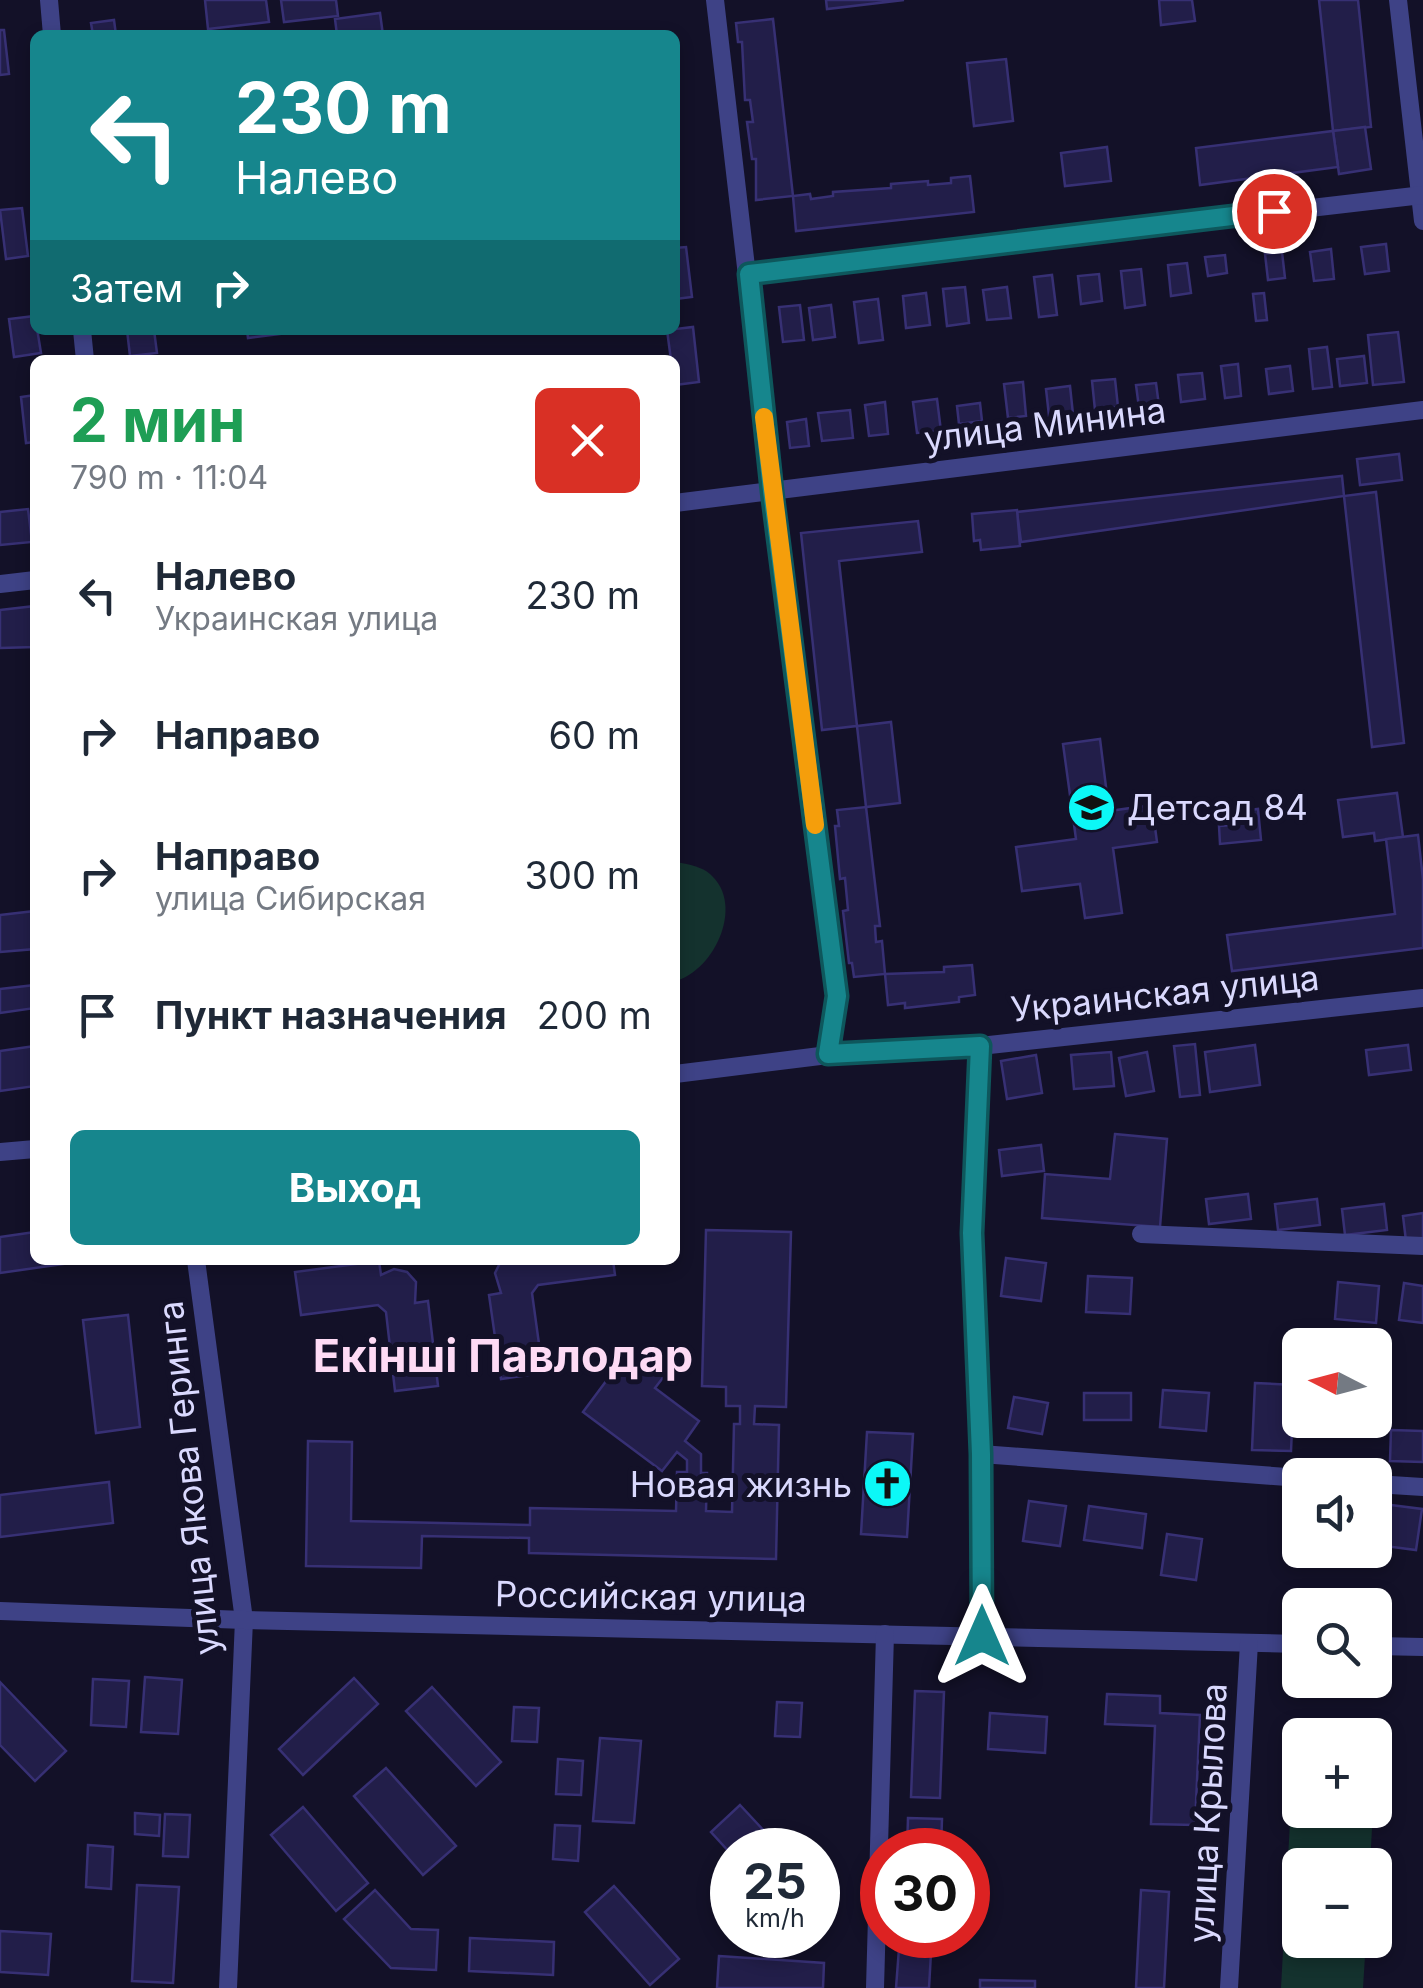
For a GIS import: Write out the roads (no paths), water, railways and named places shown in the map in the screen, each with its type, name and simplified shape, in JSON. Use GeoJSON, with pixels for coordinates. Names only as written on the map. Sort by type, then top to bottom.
{"type":"FeatureCollection","features":[{"type":"Feature","properties":{"kind":"street"},"geometry":{"type":"LineString","coordinates":[[49,0],[52,30]]}},
{"type":"Feature","properties":{"kind":"street"},"geometry":{"type":"LineString","coordinates":[[715,0],[772,491],[837,996],[828,1054]]}},
{"type":"Feature","properties":{"kind":"street"},"geometry":{"type":"LineString","coordinates":[[1398,0],[1423,221]]}},
{"type":"Feature","properties":{"kind":"street"},"geometry":{"type":"LineString","coordinates":[[1403,36],[1423,34]]}},
{"type":"Feature","properties":{"kind":"street"},"geometry":{"type":"LineString","coordinates":[[749,274],[1422,195]]}},
{"type":"Feature","properties":{"kind":"street","name":"улица Минина"},"geometry":{"type":"LineString","coordinates":[[680,502],[1423,410]]}},
{"type":"Feature","properties":{"kind":"street"},"geometry":{"type":"LineString","coordinates":[[0,584],[30,581]]}},
{"type":"Feature","properties":{"kind":"street","name":"Украинская улица"},"geometry":{"type":"LineString","coordinates":[[680,1073],[828,1054],[980,1046],[1423,998]]}},
{"type":"Feature","properties":{"kind":"street"},"geometry":{"type":"LineString","coordinates":[[980,1046],[972,1233],[981,1454],[982,1636]]}},
{"type":"Feature","properties":{"kind":"street"},"geometry":{"type":"LineString","coordinates":[[0,1152],[30,1149]]}},
{"type":"Feature","properties":{"kind":"street"},"geometry":{"type":"LineString","coordinates":[[1141,1234],[1423,1246]]}},
{"type":"Feature","properties":{"kind":"street","name":"улица Якова Геринга"},"geometry":{"type":"LineString","coordinates":[[197,1265],[244,1620],[228,1988]]}},
{"type":"Feature","properties":{"kind":"street"},"geometry":{"type":"LineString","coordinates":[[981,1454],[1282,1477]]}},
{"type":"Feature","properties":{"kind":"street"},"geometry":{"type":"LineString","coordinates":[[1392,1485],[1423,1488]]}},
{"type":"Feature","properties":{"kind":"street","name":"Российская улица"},"geometry":{"type":"LineString","coordinates":[[0,1611],[1282,1644]]}},
{"type":"Feature","properties":{"kind":"street"},"geometry":{"type":"LineString","coordinates":[[875,1988],[886,1634]]}},
{"type":"Feature","properties":{"kind":"street","name":"улица Крылова"},"geometry":{"type":"LineString","coordinates":[[1229,1988],[1249,1643]]}},
{"type":"Feature","properties":{"kind":"street"},"geometry":{"type":"LineString","coordinates":[[1392,1646],[1423,1647]]}},
{"type":"Feature","properties":{"kind":"place","name":"Детсад 84"},"geometry":{"type":"Point","coordinates":[1092,807]}},
{"type":"Feature","properties":{"kind":"place","name":"Новая жизнь"},"geometry":{"type":"Point","coordinates":[887,1484]}},
{"type":"Feature","properties":{"kind":"district","name":"Екінші Павлодар"},"geometry":{"type":"Point","coordinates":[503,1355]}}]}
